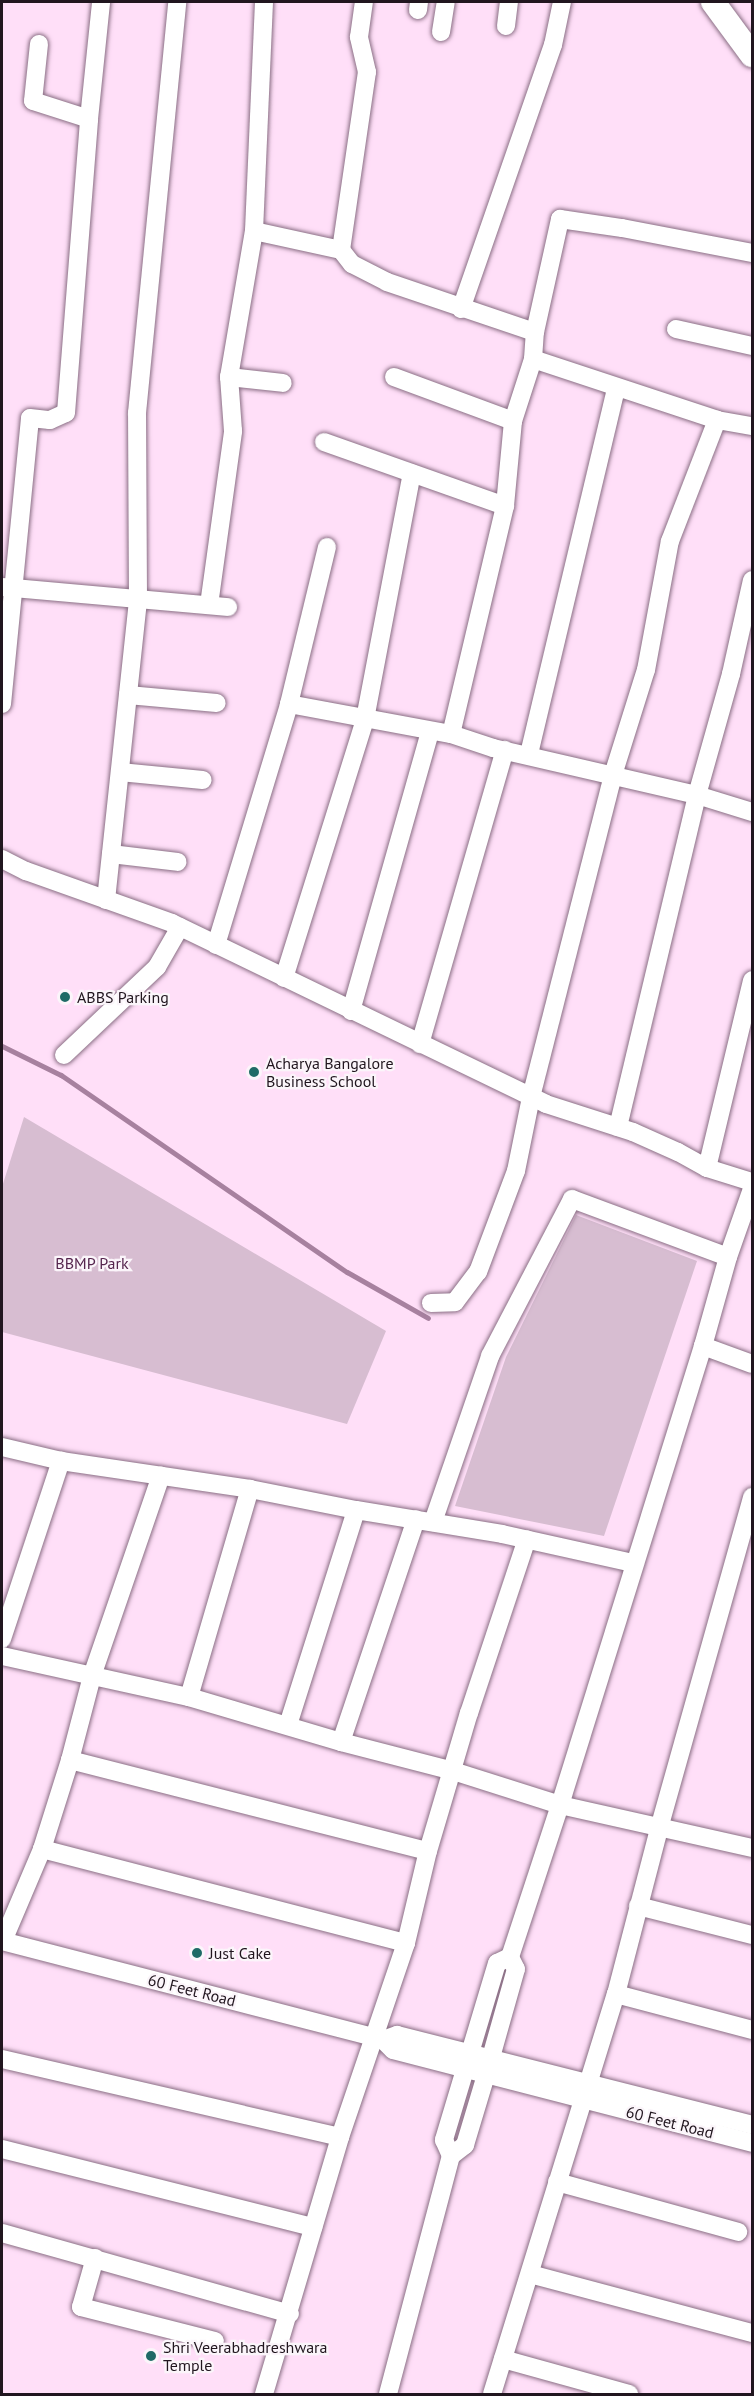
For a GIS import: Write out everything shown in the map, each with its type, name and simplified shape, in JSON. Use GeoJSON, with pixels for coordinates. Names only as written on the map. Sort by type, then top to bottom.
{"type":"FeatureCollection","features":[{"type":"Feature","properties":{"kind":"main road"},"geometry":{"type":"LineString","coordinates":[[713,2],[753,54]]}},
{"type":"Feature","properties":{"kind":"street"},"geometry":{"type":"LineString","coordinates":[[2,704],[7,587],[30,418],[50,420],[66,413],[89,118],[101,2]]}},
{"type":"Feature","properties":{"kind":"street"},"geometry":{"type":"LineString","coordinates":[[106,900],[138,599],[137,413],[177,2]]}},
{"type":"Feature","properties":{"kind":"street"},"geometry":{"type":"LineString","coordinates":[[209,605],[233,431],[229,377],[254,231],[264,2]]}},
{"type":"Feature","properties":{"kind":"street"},"geometry":{"type":"LineString","coordinates":[[340,250],[367,72],[359,38],[364,2]]}},
{"type":"Feature","properties":{"kind":"street"},"geometry":{"type":"LineString","coordinates":[[441,32],[446,2]]}},
{"type":"Feature","properties":{"kind":"street"},"geometry":{"type":"LineString","coordinates":[[506,27],[509,2]]}},
{"type":"Feature","properties":{"kind":"street"},"geometry":{"type":"LineString","coordinates":[[461,309],[553,45],[562,2]]}},
{"type":"Feature","properties":{"kind":"street"},"geometry":{"type":"LineString","coordinates":[[39,44],[33,101],[89,118]]}},
{"type":"Feature","properties":{"kind":"street"},"geometry":{"type":"LineString","coordinates":[[451,734],[505,506],[513,421],[532,359],[535,332],[560,219],[622,228],[753,254]]}},
{"type":"Feature","properties":{"kind":"street"},"geometry":{"type":"LineString","coordinates":[[254,231],[340,250],[352,264],[387,282],[461,309],[535,332]]}},
{"type":"Feature","properties":{"kind":"street"},"geometry":{"type":"LineString","coordinates":[[676,329],[753,346]]}},
{"type":"Feature","properties":{"kind":"street"},"geometry":{"type":"LineString","coordinates":[[532,359],[717,420],[753,426]]}},
{"type":"Feature","properties":{"kind":"street"},"geometry":{"type":"LineString","coordinates":[[229,377],[283,382]]}},
{"type":"Feature","properties":{"kind":"street"},"geometry":{"type":"LineString","coordinates":[[394,377],[513,421]]}},
{"type":"Feature","properties":{"kind":"street"},"geometry":{"type":"LineString","coordinates":[[529,754],[616,388]]}},
{"type":"Feature","properties":{"kind":"street"},"geometry":{"type":"LineString","coordinates":[[431,1303],[454,1302],[483,1263],[518,1165],[531,1097],[613,775],[646,670],[670,541],[717,420]]}},
{"type":"Feature","properties":{"kind":"street"},"geometry":{"type":"LineString","coordinates":[[324,442],[505,506]]}},
{"type":"Feature","properties":{"kind":"street"},"geometry":{"type":"LineString","coordinates":[[284,978],[365,719],[412,473]]}},
{"type":"Feature","properties":{"kind":"street"},"geometry":{"type":"LineString","coordinates":[[216,945],[289,704],[327,547]]}},
{"type":"Feature","properties":{"kind":"street"},"geometry":{"type":"LineString","coordinates":[[618,1127],[697,795],[731,674],[753,580]]}},
{"type":"Feature","properties":{"kind":"street"},"geometry":{"type":"LineString","coordinates":[[7,587],[228,607]]}},
{"type":"Feature","properties":{"kind":"street"},"geometry":{"type":"LineString","coordinates":[[128,695],[217,703]]}},
{"type":"Feature","properties":{"kind":"street"},"geometry":{"type":"LineString","coordinates":[[289,704],[451,734],[505,750],[697,795],[753,812]]}},
{"type":"Feature","properties":{"kind":"street"},"geometry":{"type":"LineString","coordinates":[[351,1011],[430,731]]}},
{"type":"Feature","properties":{"kind":"street"},"geometry":{"type":"LineString","coordinates":[[420,1044],[505,750]]}},
{"type":"Feature","properties":{"kind":"street"},"geometry":{"type":"LineString","coordinates":[[120,771],[203,780]]}},
{"type":"Feature","properties":{"kind":"street"},"geometry":{"type":"LineString","coordinates":[[111,854],[178,862]]}},
{"type":"Feature","properties":{"kind":"street"},"geometry":{"type":"LineString","coordinates":[[2,859],[26,871],[180,927],[531,1097],[618,1127],[678,1152],[707,1168],[753,1182]]}},
{"type":"Feature","properties":{"kind":"street"},"geometry":{"type":"LineString","coordinates":[[64,1055],[157,968],[180,927]]}},
{"type":"Feature","properties":{"kind":"street"},"geometry":{"type":"LineString","coordinates":[[707,1168],[753,980]]}},
{"type":"Feature","properties":{"kind":"street"},"geometry":{"type":"LineString","coordinates":[[388,2394],[451,2156],[465,2145],[489,2067],[516,1969],[510,1957],[560,1805],[633,1563],[703,1346],[728,1257],[753,1189]]}},
{"type":"Feature","properties":{"kind":"street"},"geometry":{"type":"LineString","coordinates":[[341,1742],[490,1356],[572,1199],[728,1257]]}},
{"type":"Feature","properties":{"kind":"street"},"geometry":{"type":"LineString","coordinates":[[703,1346],[753,1364]]}},
{"type":"Feature","properties":{"kind":"street"},"geometry":{"type":"LineString","coordinates":[[2,1447],[61,1461],[250,1489],[356,1510],[527,1539],[633,1563]]}},
{"type":"Feature","properties":{"kind":"street"},"geometry":{"type":"LineString","coordinates":[[2,1638],[61,1461]]}},
{"type":"Feature","properties":{"kind":"street"},"geometry":{"type":"LineString","coordinates":[[2,1941],[42,1849],[70,1760],[92,1676],[161,1476]]}},
{"type":"Feature","properties":{"kind":"street"},"geometry":{"type":"LineString","coordinates":[[189,1696],[250,1489]]}},
{"type":"Feature","properties":{"kind":"street"},"geometry":{"type":"LineString","coordinates":[[492,2394],[616,1994],[660,1825],[753,1497]]}},
{"type":"Feature","properties":{"kind":"street"},"geometry":{"type":"LineString","coordinates":[[288,1725],[356,1510]]}},
{"type":"Feature","properties":{"kind":"street"},"geometry":{"type":"LineString","coordinates":[[264,2394],[290,2314],[340,2137],[378,2038],[406,1943],[428,1851],[527,1539]]}},
{"type":"Feature","properties":{"kind":"street"},"geometry":{"type":"LineString","coordinates":[[2,1656],[189,1696],[341,1742],[453,1771],[560,1805],[660,1825],[753,1848]]}},
{"type":"Feature","properties":{"kind":"street"},"geometry":{"type":"LineString","coordinates":[[70,1760],[428,1851]]}},
{"type":"Feature","properties":{"kind":"street"},"geometry":{"type":"LineString","coordinates":[[42,1849],[406,1943]]}},
{"type":"Feature","properties":{"kind":"street"},"geometry":{"type":"LineString","coordinates":[[638,1906],[753,1935]]}},
{"type":"Feature","properties":{"kind":"street","name":"60 Feet Road"},"geometry":{"type":"LineString","coordinates":[[2,1941],[378,2038],[393,2050],[468,2061],[585,2091],[753,2125]]}},
{"type":"Feature","properties":{"kind":"street"},"geometry":{"type":"LineString","coordinates":[[451,2156],[444,2140],[497,1963],[510,1957]]}},
{"type":"Feature","properties":{"kind":"street"},"geometry":{"type":"LineString","coordinates":[[616,1994],[753,2030]]}},
{"type":"Feature","properties":{"kind":"street"},"geometry":{"type":"LineString","coordinates":[[2,2059],[340,2137]]}},
{"type":"Feature","properties":{"kind":"street","name":"60 Feet Road"},"geometry":{"type":"LineString","coordinates":[[585,2091],[753,2143]]}},
{"type":"Feature","properties":{"kind":"street"},"geometry":{"type":"LineString","coordinates":[[2,2149],[313,2227]]}},
{"type":"Feature","properties":{"kind":"street"},"geometry":{"type":"LineString","coordinates":[[557,2182],[738,2232]]}},
{"type":"Feature","properties":{"kind":"street"},"geometry":{"type":"LineString","coordinates":[[2,2233],[290,2314]]}},
{"type":"Feature","properties":{"kind":"street"},"geometry":{"type":"LineString","coordinates":[[95,2258],[81,2307],[215,2341]]}},
{"type":"Feature","properties":{"kind":"street"},"geometry":{"type":"LineString","coordinates":[[530,2274],[753,2333]]}},
{"type":"Feature","properties":{"kind":"street"},"geometry":{"type":"LineString","coordinates":[[503,2359],[629,2394]]}},
{"type":"Feature","properties":{"kind":"green space","name":"BBMP Park"},"geometry":{"type":"Polygon","coordinates":[[[24,1117],[386,1331],[347,1424],[2,1332],[2,1187],[24,1117]]]}},
{"type":"Feature","properties":{"kind":"green space"},"geometry":{"type":"Polygon","coordinates":[[[576,1215],[697,1261],[604,1536],[455,1506],[506,1357],[576,1215]]]}},
{"type":"Feature","properties":{"kind":"waterway"},"geometry":{"type":"LineString","coordinates":[[2,1046],[61,1075],[347,1272],[428,1318]]}},
{"type":"Feature","properties":{"kind":"place","name":"ABBS Parking"},"geometry":{"type":"Point","coordinates":[65,997]}},
{"type":"Feature","properties":{"kind":"place","name":"Acharya Bangalore Business School"},"geometry":{"type":"Point","coordinates":[254,1072]}},
{"type":"Feature","properties":{"kind":"place","name":"Just Cake"},"geometry":{"type":"Point","coordinates":[197,1953]}},
{"type":"Feature","properties":{"kind":"place","name":"Shri Veerabhadreshwara Temple"},"geometry":{"type":"Point","coordinates":[151,2356]}}]}
